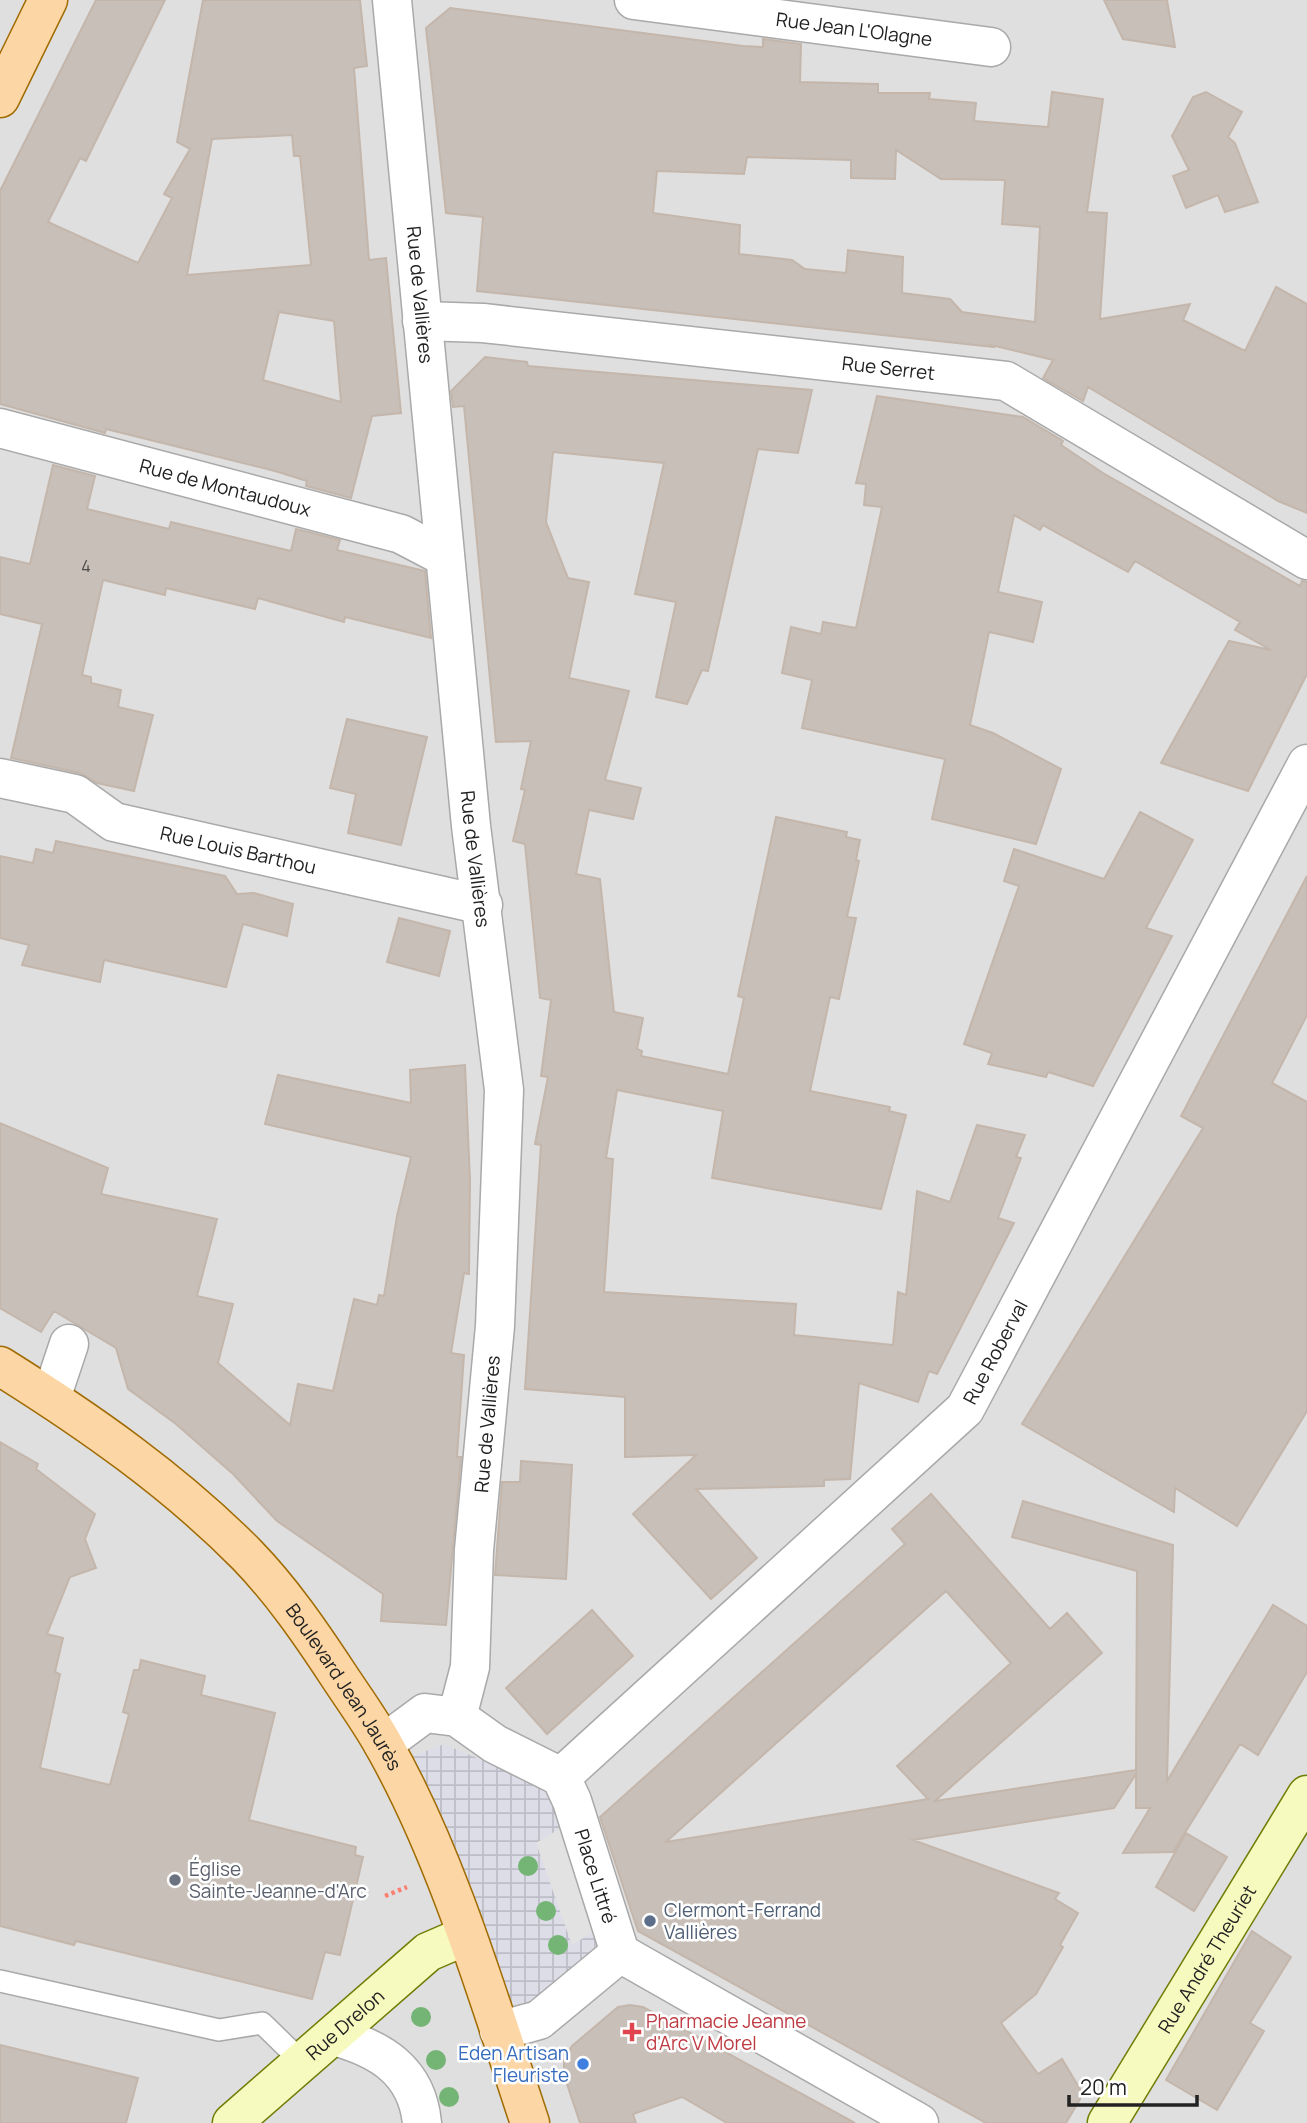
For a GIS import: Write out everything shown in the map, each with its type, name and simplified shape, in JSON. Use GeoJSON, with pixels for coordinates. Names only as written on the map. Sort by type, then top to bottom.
{"type":"FeatureCollection","features":[{"type":"Feature","properties":{"kind":"main road"},"geometry":{"type":"LineString","coordinates":[[0,98],[48,0]]}},
{"type":"Feature","properties":{"kind":"main road","name":"Boulevard Jean Jaurès"},"geometry":{"type":"LineString","coordinates":[[0,1366],[51,1398],[158,1474],[248,1556],[310,1632],[383,1744],[444,1875],[530,2123]]}},
{"type":"Feature","properties":{"kind":"street","name":"Rue de Vallières"},"geometry":{"type":"LineString","coordinates":[[392,0],[471,826],[483,905],[504,1090],[504,1162],[487,1439],[474,1550],[470,1667],[457,1717]]}},
{"type":"Feature","properties":{"kind":"street","name":"Rue Jean L'Olagne"},"geometry":{"type":"LineString","coordinates":[[634,0],[991,47]]}},
{"type":"Feature","properties":{"kind":"street","name":"Rue Serret"},"geometry":{"type":"LineString","coordinates":[[422,321],[464,321],[1006,381],[1307,560]]}},
{"type":"Feature","properties":{"kind":"street","name":"Rue de Montaudoux"},"geometry":{"type":"LineString","coordinates":[[0,429],[401,534],[445,557]]}},
{"type":"Feature","properties":{"kind":"street","name":"Rue Roberval"},"geometry":{"type":"LineString","coordinates":[[561,1777],[965,1409],[1307,764]]}},
{"type":"Feature","properties":{"kind":"street","name":"Rue Louis Barthou"},"geometry":{"type":"LineString","coordinates":[[0,778],[75,794],[114,822],[483,905]]}},
{"type":"Feature","properties":{"kind":"street"},"geometry":{"type":"LineString","coordinates":[[51,1398],[69,1344]]}},
{"type":"Feature","properties":{"kind":"street"},"geometry":{"type":"LineString","coordinates":[[383,1744],[425,1713],[457,1717],[495,1744],[561,1777]]}},
{"type":"Feature","properties":{"kind":"street","name":"Place Littré"},"geometry":{"type":"LineString","coordinates":[[561,1777],[572,1801],[620,1953]]}},
{"type":"Feature","properties":{"kind":"street","name":"Rue André Theuriet"},"geometry":{"type":"LineString","coordinates":[[1107,2123],[1307,1795]]}},
{"type":"Feature","properties":{"kind":"street","name":"Rue Drelon"},"geometry":{"type":"LineString","coordinates":[[232,2123],[428,1952],[465,1936]]}},
{"type":"Feature","properties":{"kind":"street"},"geometry":{"type":"LineString","coordinates":[[499,2031],[539,2020],[620,1953],[919,2123]]}},
{"type":"Feature","properties":{"kind":"street"},"geometry":{"type":"LineString","coordinates":[[334,2036],[361,2044],[399,2067],[418,2101],[422,2123]]}},
{"type":"Feature","properties":{"kind":"lane"},"geometry":{"type":"LineString","coordinates":[[0,1982],[219,2030],[262,2023],[303,2063]]}},
{"type":"Feature","properties":{"kind":"path"},"geometry":{"type":"LineString","coordinates":[[400,1877],[428,1952]]}},
{"type":"Feature","properties":{"kind":"shaded area"},"geometry":{"type":"Polygon","coordinates":[[[0,0],[1307,0],[1307,2123],[0,2123],[0,0]]]}},
{"type":"Feature","properties":{"kind":"shaded area"},"geometry":{"type":"Polygon","coordinates":[[[444,1744],[536,1783],[555,1801],[569,1823],[536,1843],[572,1945],[601,1927],[593,1955],[523,2010],[513,2005],[508,1997],[413,1756],[444,1744]]]}},
{"type":"Feature","properties":{"kind":"shaded area"},"geometry":{"type":"Polygon","coordinates":[[[569,1823],[601,1927],[572,1946],[536,1842],[569,1823]]]}},
{"type":"Feature","properties":{"kind":"building"},"geometry":{"type":"Polygon","coordinates":[[[96,0],[165,0],[86,161],[80,158],[48,222],[138,263],[172,198],[164,194],[190,149],[177,142],[203,0],[360,0],[367,66],[354,68],[369,260],[386,258],[401,413],[372,416],[351,498],[306,486],[307,481],[275,471],[106,429],[105,433],[0,404],[0,191],[96,0]],[[292,135],[212,139],[187,275],[311,265],[300,156],[294,156],[292,135]],[[279,312],[263,380],[341,402],[334,321],[279,312]]]}},
{"type":"Feature","properties":{"kind":"building"},"geometry":{"type":"Polygon","coordinates":[[[1104,0],[1167,0],[1175,47],[1123,39],[1104,0]]]}},
{"type":"Feature","properties":{"kind":"building"},"geometry":{"type":"Polygon","coordinates":[[[450,8],[743,46],[763,47],[763,39],[801,44],[800,82],[878,84],[878,93],[930,93],[929,99],[976,103],[974,121],[1048,127],[1052,92],[1103,99],[1087,212],[1107,213],[1100,319],[1190,304],[1183,320],[1245,351],[1276,287],[1307,304],[1307,513],[1278,501],[1088,387],[1083,401],[1043,378],[1053,360],[991,345],[993,347],[477,291],[483,217],[446,213],[426,28],[450,8]],[[896,150],[895,179],[851,178],[851,160],[747,157],[744,174],[657,171],[653,213],[740,225],[739,254],[792,260],[805,269],[846,273],[848,250],[903,257],[902,293],[950,299],[962,312],[1035,322],[1040,227],[1002,224],[1005,180],[941,179],[896,150]]]}},
{"type":"Feature","properties":{"kind":"building"},"geometry":{"type":"Polygon","coordinates":[[[1206,92],[1242,112],[1228,137],[1235,143],[1258,202],[1225,212],[1218,195],[1186,208],[1173,176],[1189,170],[1172,136],[1193,97],[1206,92]]]}},
{"type":"Feature","properties":{"kind":"building"},"geometry":{"type":"Polygon","coordinates":[[[485,357],[527,362],[528,366],[812,390],[798,453],[758,449],[708,671],[702,670],[687,704],[656,697],[676,602],[635,594],[664,463],[553,452],[546,522],[568,578],[589,582],[569,678],[629,691],[605,780],[641,788],[633,819],[589,810],[576,874],[600,879],[614,1012],[643,1018],[637,1049],[642,1051],[641,1056],[728,1074],[744,998],[738,996],[776,817],[847,832],[846,837],[860,840],[856,860],[859,861],[847,917],[856,918],[839,999],[830,997],[810,1091],[890,1107],[889,1111],[906,1115],[881,1209],[712,1178],[723,1111],[617,1090],[606,1158],[613,1159],[604,1292],[796,1304],[794,1335],[893,1345],[898,1292],[906,1295],[917,1191],[950,1202],[977,1125],[1025,1135],[1016,1157],[1021,1158],[998,1218],[1014,1223],[937,1374],[929,1371],[918,1402],[859,1383],[850,1479],[824,1480],[824,1486],[696,1489],[757,1558],[711,1599],[633,1514],[696,1455],[625,1457],[625,1397],[525,1389],[541,1145],[535,1144],[548,1077],[541,1076],[551,1000],[540,998],[525,844],[513,841],[525,790],[521,789],[531,741],[496,742],[464,406],[453,407],[451,391],[485,357]]]}},
{"type":"Feature","properties":{"kind":"building"},"geometry":{"type":"Polygon","coordinates":[[[877,396],[1023,417],[1063,441],[1061,445],[1103,473],[1300,586],[1302,581],[1307,582],[1307,674],[1248,791],[1161,763],[1229,641],[1271,650],[1235,630],[1240,622],[1135,561],[1128,572],[1043,525],[1040,530],[1014,515],[998,592],[1042,602],[1033,642],[989,632],[970,725],[993,733],[1061,769],[1036,844],[932,819],[945,759],[802,728],[812,680],[782,673],[791,627],[821,634],[823,622],[856,628],[882,507],[864,505],[866,484],[856,483],[877,396]]]}},
{"type":"Feature","properties":{"kind":"building"},"geometry":{"type":"Polygon","coordinates":[[[53,465],[95,476],[87,509],[169,529],[171,522],[291,551],[296,529],[340,540],[337,550],[425,571],[431,638],[345,617],[344,622],[258,598],[255,609],[166,588],[165,595],[103,580],[82,675],[91,677],[91,683],[121,690],[118,707],[153,715],[134,791],[97,783],[80,773],[11,758],[42,624],[0,614],[0,557],[30,564],[53,465]]]}},
{"type":"Feature","properties":{"kind":"building"},"geometry":{"type":"Polygon","coordinates":[[[347,719],[427,737],[401,845],[348,833],[356,794],[330,788],[347,719]]]}},
{"type":"Feature","properties":{"kind":"building"},"geometry":{"type":"Polygon","coordinates":[[[1140,812],[1193,840],[1146,928],[1172,936],[1093,1086],[1048,1072],[1046,1077],[988,1064],[992,1053],[964,1044],[1019,886],[1004,881],[1014,849],[1104,879],[1140,812]]]}},
{"type":"Feature","properties":{"kind":"building"},"geometry":{"type":"Polygon","coordinates":[[[56,841],[225,876],[237,894],[254,893],[293,904],[287,936],[243,924],[226,987],[104,960],[100,982],[22,965],[29,945],[0,938],[0,856],[33,863],[36,849],[53,853],[56,841]]]}},
{"type":"Feature","properties":{"kind":"building"},"geometry":{"type":"Polygon","coordinates":[[[1307,876],[1307,1015],[1272,1083],[1307,1102],[1307,1411],[1237,1526],[1175,1488],[1174,1512],[1022,1424],[1203,1128],[1181,1116],[1307,876]]]}},
{"type":"Feature","properties":{"kind":"building"},"geometry":{"type":"Polygon","coordinates":[[[399,918],[450,931],[439,976],[387,962],[399,918]]]}},
{"type":"Feature","properties":{"kind":"building"},"geometry":{"type":"Polygon","coordinates":[[[465,1065],[470,1180],[469,1274],[464,1273],[451,1353],[464,1355],[457,1457],[461,1457],[446,1625],[381,1621],[383,1594],[277,1521],[233,1474],[176,1424],[128,1389],[116,1348],[54,1311],[41,1332],[0,1308],[0,1123],[108,1168],[101,1194],[217,1219],[197,1296],[233,1304],[218,1363],[290,1425],[298,1384],[333,1391],[354,1299],[377,1305],[379,1295],[384,1296],[397,1216],[411,1157],[265,1124],[278,1075],[411,1103],[410,1070],[465,1065]]]}},
{"type":"Feature","properties":{"kind":"building","name":"Église Sainte-Jeanne-d'Arc"},"geometry":{"type":"Polygon","coordinates":[[[0,1442],[38,1464],[36,1469],[95,1514],[85,1539],[96,1568],[70,1577],[47,1634],[63,1638],[55,1672],[60,1674],[40,1768],[110,1785],[129,1714],[123,1712],[134,1670],[139,1670],[141,1660],[205,1676],[201,1695],[275,1713],[249,1820],[356,1847],[355,1855],[363,1857],[340,1955],[325,1952],[312,1999],[76,1941],[74,1945],[0,1926],[0,1442]]]}},
{"type":"Feature","properties":{"kind":"building"},"geometry":{"type":"Polygon","coordinates":[[[521,1461],[572,1465],[566,1579],[495,1575],[502,1482],[520,1482],[521,1461]]]}},
{"type":"Feature","properties":{"kind":"building"},"geometry":{"type":"Polygon","coordinates":[[[931,1494],[1050,1629],[1067,1613],[1102,1653],[935,1801],[1136,1770],[1137,1571],[1012,1537],[1023,1501],[1173,1545],[1167,1781],[1273,1605],[1307,1626],[1307,1672],[1258,1755],[1240,1744],[1173,1852],[1123,1853],[1150,1808],[1136,1808],[1136,1774],[1114,1808],[913,1840],[1059,1893],[1055,1899],[1078,1913],[1060,1945],[1063,1947],[1036,1994],[1001,2023],[1038,2074],[1062,2059],[1083,2094],[1066,2123],[986,2123],[638,1931],[600,1817],[905,1544],[892,1529],[931,1494]],[[946,1591],[666,1842],[928,1799],[897,1766],[1011,1663],[946,1591]]]}},
{"type":"Feature","properties":{"kind":"building"},"geometry":{"type":"Polygon","coordinates":[[[592,1610],[633,1656],[547,1734],[506,1688],[592,1610]]]}},
{"type":"Feature","properties":{"kind":"building"},"geometry":{"type":"Polygon","coordinates":[[[1186,1833],[1227,1857],[1194,1911],[1156,1887],[1186,1833]]]}},
{"type":"Feature","properties":{"kind":"building"},"geometry":{"type":"Polygon","coordinates":[[[1252,1931],[1291,1957],[1250,2023],[1264,2031],[1217,2110],[1166,2080],[1252,1931]]]}},
{"type":"Feature","properties":{"kind":"building"},"geometry":{"type":"Polygon","coordinates":[[[618,2007],[643,2007],[855,2123],[727,2123],[682,2097],[633,2114],[636,2123],[580,2123],[564,2075],[564,2061],[572,2046],[618,2007]]]}},
{"type":"Feature","properties":{"kind":"building"},"geometry":{"type":"Polygon","coordinates":[[[0,2045],[138,2078],[126,2123],[0,2123],[0,2045]]]}},
{"type":"Feature","properties":{"kind":"place","name":"Église Sainte-Jeanne-d'Arc"},"geometry":{"type":"Point","coordinates":[175,1880]}},
{"type":"Feature","properties":{"kind":"place","name":"Clermont-Ferrand Vallières"},"geometry":{"type":"Point","coordinates":[650,1921]}},
{"type":"Feature","properties":{"kind":"place","name":"Pharmacie Jeanne d'Arc V Morel"},"geometry":{"type":"Point","coordinates":[632,2032]}},
{"type":"Feature","properties":{"kind":"place","name":"Eden Artisan Fleuriste"},"geometry":{"type":"Point","coordinates":[583,2064]}}]}
